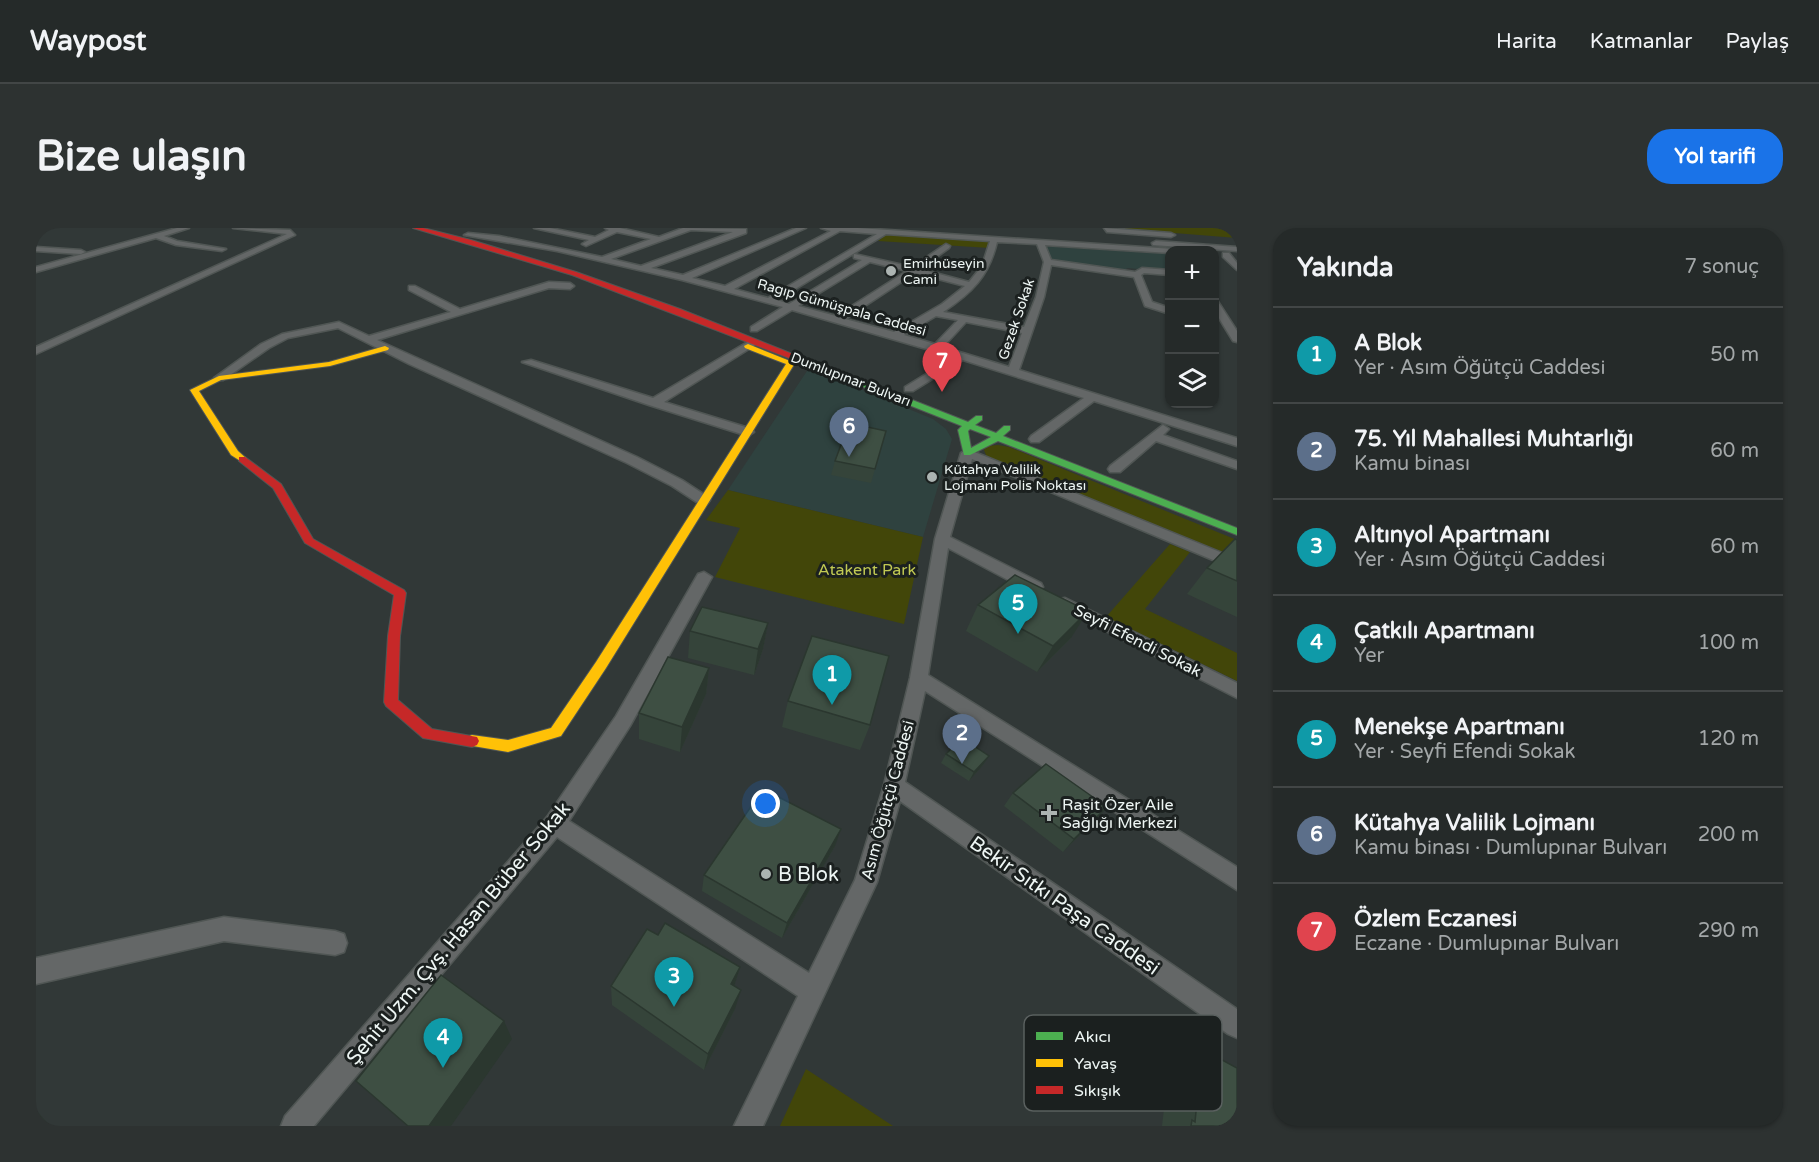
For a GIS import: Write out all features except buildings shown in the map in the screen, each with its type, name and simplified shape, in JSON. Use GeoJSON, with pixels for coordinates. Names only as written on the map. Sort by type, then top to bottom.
{"type":"FeatureCollection","features":[{"type":"Feature","properties":{"kind":"main road"},"geometry":{"type":"LineString","coordinates":[[416,228],[466,233]]}},
{"type":"Feature","properties":{"kind":"main road"},"geometry":{"type":"LineString","coordinates":[[444,228],[466,233]]}},
{"type":"Feature","properties":{"kind":"main road","name":"Dumlupınar Bulvarı"},"geometry":{"type":"LineString","coordinates":[[466,233],[1003,432],[1237,532]]}},
{"type":"Feature","properties":{"kind":"main road"},"geometry":{"type":"LineString","coordinates":[[385,348],[330,364],[219,378],[194,390],[234,453],[277,486],[309,541],[400,593],[394,636],[391,702],[428,734],[508,746],[556,732],[601,665],[791,363],[752,339]]}},
{"type":"Feature","properties":{"kind":"main road","name":"Dumlupınar Bulvarı"},"geometry":{"type":"LineString","coordinates":[[752,339],[909,389],[974,421]]}},
{"type":"Feature","properties":{"kind":"main road"},"geometry":{"type":"LineString","coordinates":[[974,421],[963,430],[967,453],[1003,432]]}},
{"type":"Feature","properties":{"kind":"main road","name":"Dumlupınar Bulvarı"},"geometry":{"type":"LineString","coordinates":[[1003,432],[1035,439],[1144,480]]}},
{"type":"Feature","properties":{"kind":"street"},"geometry":{"type":"LineString","coordinates":[[36,270],[185,228]]}},
{"type":"Feature","properties":{"kind":"street"},"geometry":{"type":"LineString","coordinates":[[36,351],[291,235],[290,232],[278,230],[237,228]]}},
{"type":"Feature","properties":{"kind":"street"},"geometry":{"type":"LineString","coordinates":[[538,228],[596,239]]}},
{"type":"Feature","properties":{"kind":"street"},"geometry":{"type":"LineString","coordinates":[[604,259],[690,228],[747,229]]}},
{"type":"Feature","properties":{"kind":"street"},"geometry":{"type":"LineString","coordinates":[[684,278],[802,228]]}},
{"type":"Feature","properties":{"kind":"street"},"geometry":{"type":"LineString","coordinates":[[825,228],[1040,243],[1237,249]]}},
{"type":"Feature","properties":{"kind":"street"},"geometry":{"type":"LineString","coordinates":[[924,228],[960,229],[1165,251]]}},
{"type":"Feature","properties":{"kind":"street"},"geometry":{"type":"LineString","coordinates":[[568,252],[613,229],[660,239]]}},
{"type":"Feature","properties":{"kind":"street"},"geometry":{"type":"LineString","coordinates":[[583,265],[604,264],[644,268],[747,229]]}},
{"type":"Feature","properties":{"kind":"street"},"geometry":{"type":"LineString","coordinates":[[727,289],[839,229]]}},
{"type":"Feature","properties":{"kind":"street"},"geometry":{"type":"LineString","coordinates":[[1108,244],[1108,229],[1237,240]]}},
{"type":"Feature","properties":{"kind":"street"},"geometry":{"type":"LineString","coordinates":[[499,238],[515,231]]}},
{"type":"Feature","properties":{"kind":"street"},"geometry":{"type":"LineString","coordinates":[[769,300],[885,232]]}},
{"type":"Feature","properties":{"kind":"street","name":"Ragıp Gümüşpala Caddesi"},"geometry":{"type":"LineString","coordinates":[[466,233],[604,259],[769,300],[1013,370],[1237,442]]}},
{"type":"Feature","properties":{"kind":"street"},"geometry":{"type":"LineString","coordinates":[[156,236],[187,245],[222,249]]}},
{"type":"Feature","properties":{"kind":"street"},"geometry":{"type":"LineString","coordinates":[[896,335],[935,313],[972,285],[987,264],[985,249],[994,239]]}},
{"type":"Feature","properties":{"kind":"street"},"geometry":{"type":"LineString","coordinates":[[712,242],[760,253]]}},
{"type":"Feature","properties":{"kind":"street"},"geometry":{"type":"LineString","coordinates":[[869,242],[891,243]]}},
{"type":"Feature","properties":{"kind":"street"},"geometry":{"type":"LineString","coordinates":[[1040,243],[1046,258]]}},
{"type":"Feature","properties":{"kind":"street"},"geometry":{"type":"LineString","coordinates":[[838,319],[950,247],[935,246]]}},
{"type":"Feature","properties":{"kind":"street"},"geometry":{"type":"LineString","coordinates":[[36,249],[95,253]]}},
{"type":"Feature","properties":{"kind":"street"},"geometry":{"type":"LineString","coordinates":[[985,249],[1001,250]]}},
{"type":"Feature","properties":{"kind":"street"},"geometry":{"type":"LineString","coordinates":[[1034,252],[1046,258],[1137,275]]}},
{"type":"Feature","properties":{"kind":"street"},"geometry":{"type":"LineString","coordinates":[[847,254],[972,285]]}},
{"type":"Feature","properties":{"kind":"street"},"geometry":{"type":"LineString","coordinates":[[1219,255],[1237,256]]}},
{"type":"Feature","properties":{"kind":"street"},"geometry":{"type":"LineString","coordinates":[[1226,255],[1237,268]]}},
{"type":"Feature","properties":{"kind":"street"},"geometry":{"type":"LineString","coordinates":[[772,256],[783,259]]}},
{"type":"Feature","properties":{"kind":"street","name":"Gezek Sokak"},"geometry":{"type":"LineString","coordinates":[[1013,370],[1041,297],[1046,258]]}},
{"type":"Feature","properties":{"kind":"street"},"geometry":{"type":"LineString","coordinates":[[653,403],[752,339],[790,307],[869,259]]}},
{"type":"Feature","properties":{"kind":"street"},"geometry":{"type":"LineString","coordinates":[[1137,275],[1142,270],[1165,272]]}},
{"type":"Feature","properties":{"kind":"street"},"geometry":{"type":"LineString","coordinates":[[1137,275],[1148,304],[1165,309]]}},
{"type":"Feature","properties":{"kind":"street"},"geometry":{"type":"LineString","coordinates":[[368,340],[549,285],[570,286]]}},
{"type":"Feature","properties":{"kind":"street"},"geometry":{"type":"LineString","coordinates":[[412,288],[458,312]]}},
{"type":"Feature","properties":{"kind":"street"},"geometry":{"type":"LineString","coordinates":[[935,313],[1028,331]]}},
{"type":"Feature","properties":{"kind":"street"},"geometry":{"type":"LineString","coordinates":[[937,348],[964,319]]}},
{"type":"Feature","properties":{"kind":"street"},"geometry":{"type":"LineString","coordinates":[[1220,319],[1237,321]]}},
{"type":"Feature","properties":{"kind":"street"},"geometry":{"type":"LineString","coordinates":[[1220,319],[1237,339]]}},
{"type":"Feature","properties":{"kind":"street"},"geometry":{"type":"LineString","coordinates":[[219,378],[265,346],[285,336],[339,325],[508,406],[632,460],[677,483],[703,500]]}},
{"type":"Feature","properties":{"kind":"street"},"geometry":{"type":"LineString","coordinates":[[909,389],[962,356]]}},
{"type":"Feature","properties":{"kind":"street"},"geometry":{"type":"LineString","coordinates":[[527,362],[748,432]]}},
{"type":"Feature","properties":{"kind":"street"},"geometry":{"type":"LineString","coordinates":[[1035,439],[1092,397]]}},
{"type":"Feature","properties":{"kind":"street"},"geometry":{"type":"LineString","coordinates":[[1115,469],[1172,422]]}},
{"type":"Feature","properties":{"kind":"street"},"geometry":{"type":"LineString","coordinates":[[1155,436],[1237,465]]}},
{"type":"Feature","properties":{"kind":"street"},"geometry":{"type":"LineString","coordinates":[[967,453],[1237,565]]}},
{"type":"Feature","properties":{"kind":"street","name":"Asım Öğütçü Caddesi"},"geometry":{"type":"LineString","coordinates":[[748,1126],[866,882],[894,784],[919,678],[942,539],[967,453]]}},
{"type":"Feature","properties":{"kind":"street","name":"Seyfi Efendi Sokak"},"geometry":{"type":"LineString","coordinates":[[942,539],[1237,691]]}},
{"type":"Feature","properties":{"kind":"street","name":"Şehit Uzm. Çvş. Hasan Büber Sokak"},"geometry":{"type":"LineString","coordinates":[[295,1126],[555,824],[623,721],[704,578]]}},
{"type":"Feature","properties":{"kind":"street"},"geometry":{"type":"LineString","coordinates":[[919,678],[1237,879]]}},
{"type":"Feature","properties":{"kind":"street","name":"Bekir Sıtkı Paşa Caddesi"},"geometry":{"type":"LineString","coordinates":[[894,784],[1237,1025]]}},
{"type":"Feature","properties":{"kind":"street"},"geometry":{"type":"LineString","coordinates":[[555,824],[813,991]]}},
{"type":"Feature","properties":{"kind":"street"},"geometry":{"type":"LineString","coordinates":[[36,971],[224,929],[335,943]]}},
{"type":"Feature","properties":{"kind":"shaded area"},"geometry":{"type":"Polygon","coordinates":[[[1039,246],[1165,254],[1165,272],[1128,268],[1119,272],[1045,261],[1039,246]]]}},
{"type":"Feature","properties":{"kind":"shaded area"},"geometry":{"type":"Polygon","coordinates":[[[809,368],[933,419],[946,429],[952,439],[923,537],[728,490],[809,368]]]}},
{"type":"Feature","properties":{"kind":"green space"},"geometry":{"type":"Polygon","coordinates":[[[1237,228],[1237,238],[1124,229],[1237,228]]]}},
{"type":"Feature","properties":{"kind":"green space"},"geometry":{"type":"Polygon","coordinates":[[[886,235],[993,242],[990,248],[878,241],[886,235]]]}},
{"type":"Feature","properties":{"kind":"green space"},"geometry":{"type":"Polygon","coordinates":[[[987,446],[1009,447],[1237,540],[1237,564],[988,460],[984,450],[987,446]]]}},
{"type":"Feature","properties":{"kind":"green space","name":"Atakent Park"},"geometry":{"type":"Polygon","coordinates":[[[728,490],[923,537],[904,624],[715,577],[740,528],[706,520],[728,490]]]}},
{"type":"Feature","properties":{"kind":"green space"},"geometry":{"type":"Polygon","coordinates":[[[1170,544],[1190,552],[1145,609],[1237,653],[1237,681],[1106,617],[1170,544]]]}},
{"type":"Feature","properties":{"kind":"green space"},"geometry":{"type":"Polygon","coordinates":[[[806,1069],[893,1126],[780,1126],[806,1069]]]}},
{"type":"Feature","properties":{"kind":"traffic: fast"},"geometry":{"type":"LineString","coordinates":[[831,371],[1237,532]]}},
{"type":"Feature","properties":{"kind":"traffic: fast"},"geometry":{"type":"LineString","coordinates":[[979,418],[963,430],[967,453],[992,441],[1007,428]]}},
{"type":"Feature","properties":{"kind":"traffic: slow"},"geometry":{"type":"LineString","coordinates":[[472,741],[508,746],[556,732],[601,665],[791,363],[748,346]]}},
{"type":"Feature","properties":{"kind":"traffic: slow"},"geometry":{"type":"LineString","coordinates":[[242,459],[234,453],[194,390],[219,378],[330,364],[385,348]]}},
{"type":"Feature","properties":{"kind":"traffic: jam"},"geometry":{"type":"LineString","coordinates":[[416,228],[522,256],[574,273],[831,371]]}},
{"type":"Feature","properties":{"kind":"traffic: jam"},"geometry":{"type":"LineString","coordinates":[[242,459],[277,486],[309,541],[400,593],[394,636],[391,702],[428,734],[472,741]]}},
{"type":"Feature","properties":{"kind":"place","name":"Emirhüseyin Cami"},"geometry":{"type":"Point","coordinates":[891,271]}},
{"type":"Feature","properties":{"kind":"place","name":"Özlem Eczanesi"},"geometry":{"type":"Point","coordinates":[942,392]}},
{"type":"Feature","properties":{"kind":"place","name":"Kütahya Valilik Lojmanı"},"geometry":{"type":"Point","coordinates":[849,457]}},
{"type":"Feature","properties":{"kind":"place","name":"Kütahya Valilik Lojmanı Polis Noktası"},"geometry":{"type":"Point","coordinates":[932,477]}},
{"type":"Feature","properties":{"kind":"place","name":"Menekşe Apartmanı"},"geometry":{"type":"Point","coordinates":[1018,634]}},
{"type":"Feature","properties":{"kind":"place","name":"A Blok"},"geometry":{"type":"Point","coordinates":[832,705]}},
{"type":"Feature","properties":{"kind":"place","name":"75. Yıl Mahallesi Muhtarlığı"},"geometry":{"type":"Point","coordinates":[962,764]}},
{"type":"Feature","properties":{"kind":"place","name":"Raşit Özer Aile Sağlığı Merkezi"},"geometry":{"type":"Point","coordinates":[1049,813]}},
{"type":"Feature","properties":{"kind":"place","name":"B Blok"},"geometry":{"type":"Point","coordinates":[766,874]}},
{"type":"Feature","properties":{"kind":"place","name":"Altınyol Apartmanı"},"geometry":{"type":"Point","coordinates":[674,1007]}},
{"type":"Feature","properties":{"kind":"place","name":"Çatkılı Apartmanı"},"geometry":{"type":"Point","coordinates":[443,1068]}}]}
